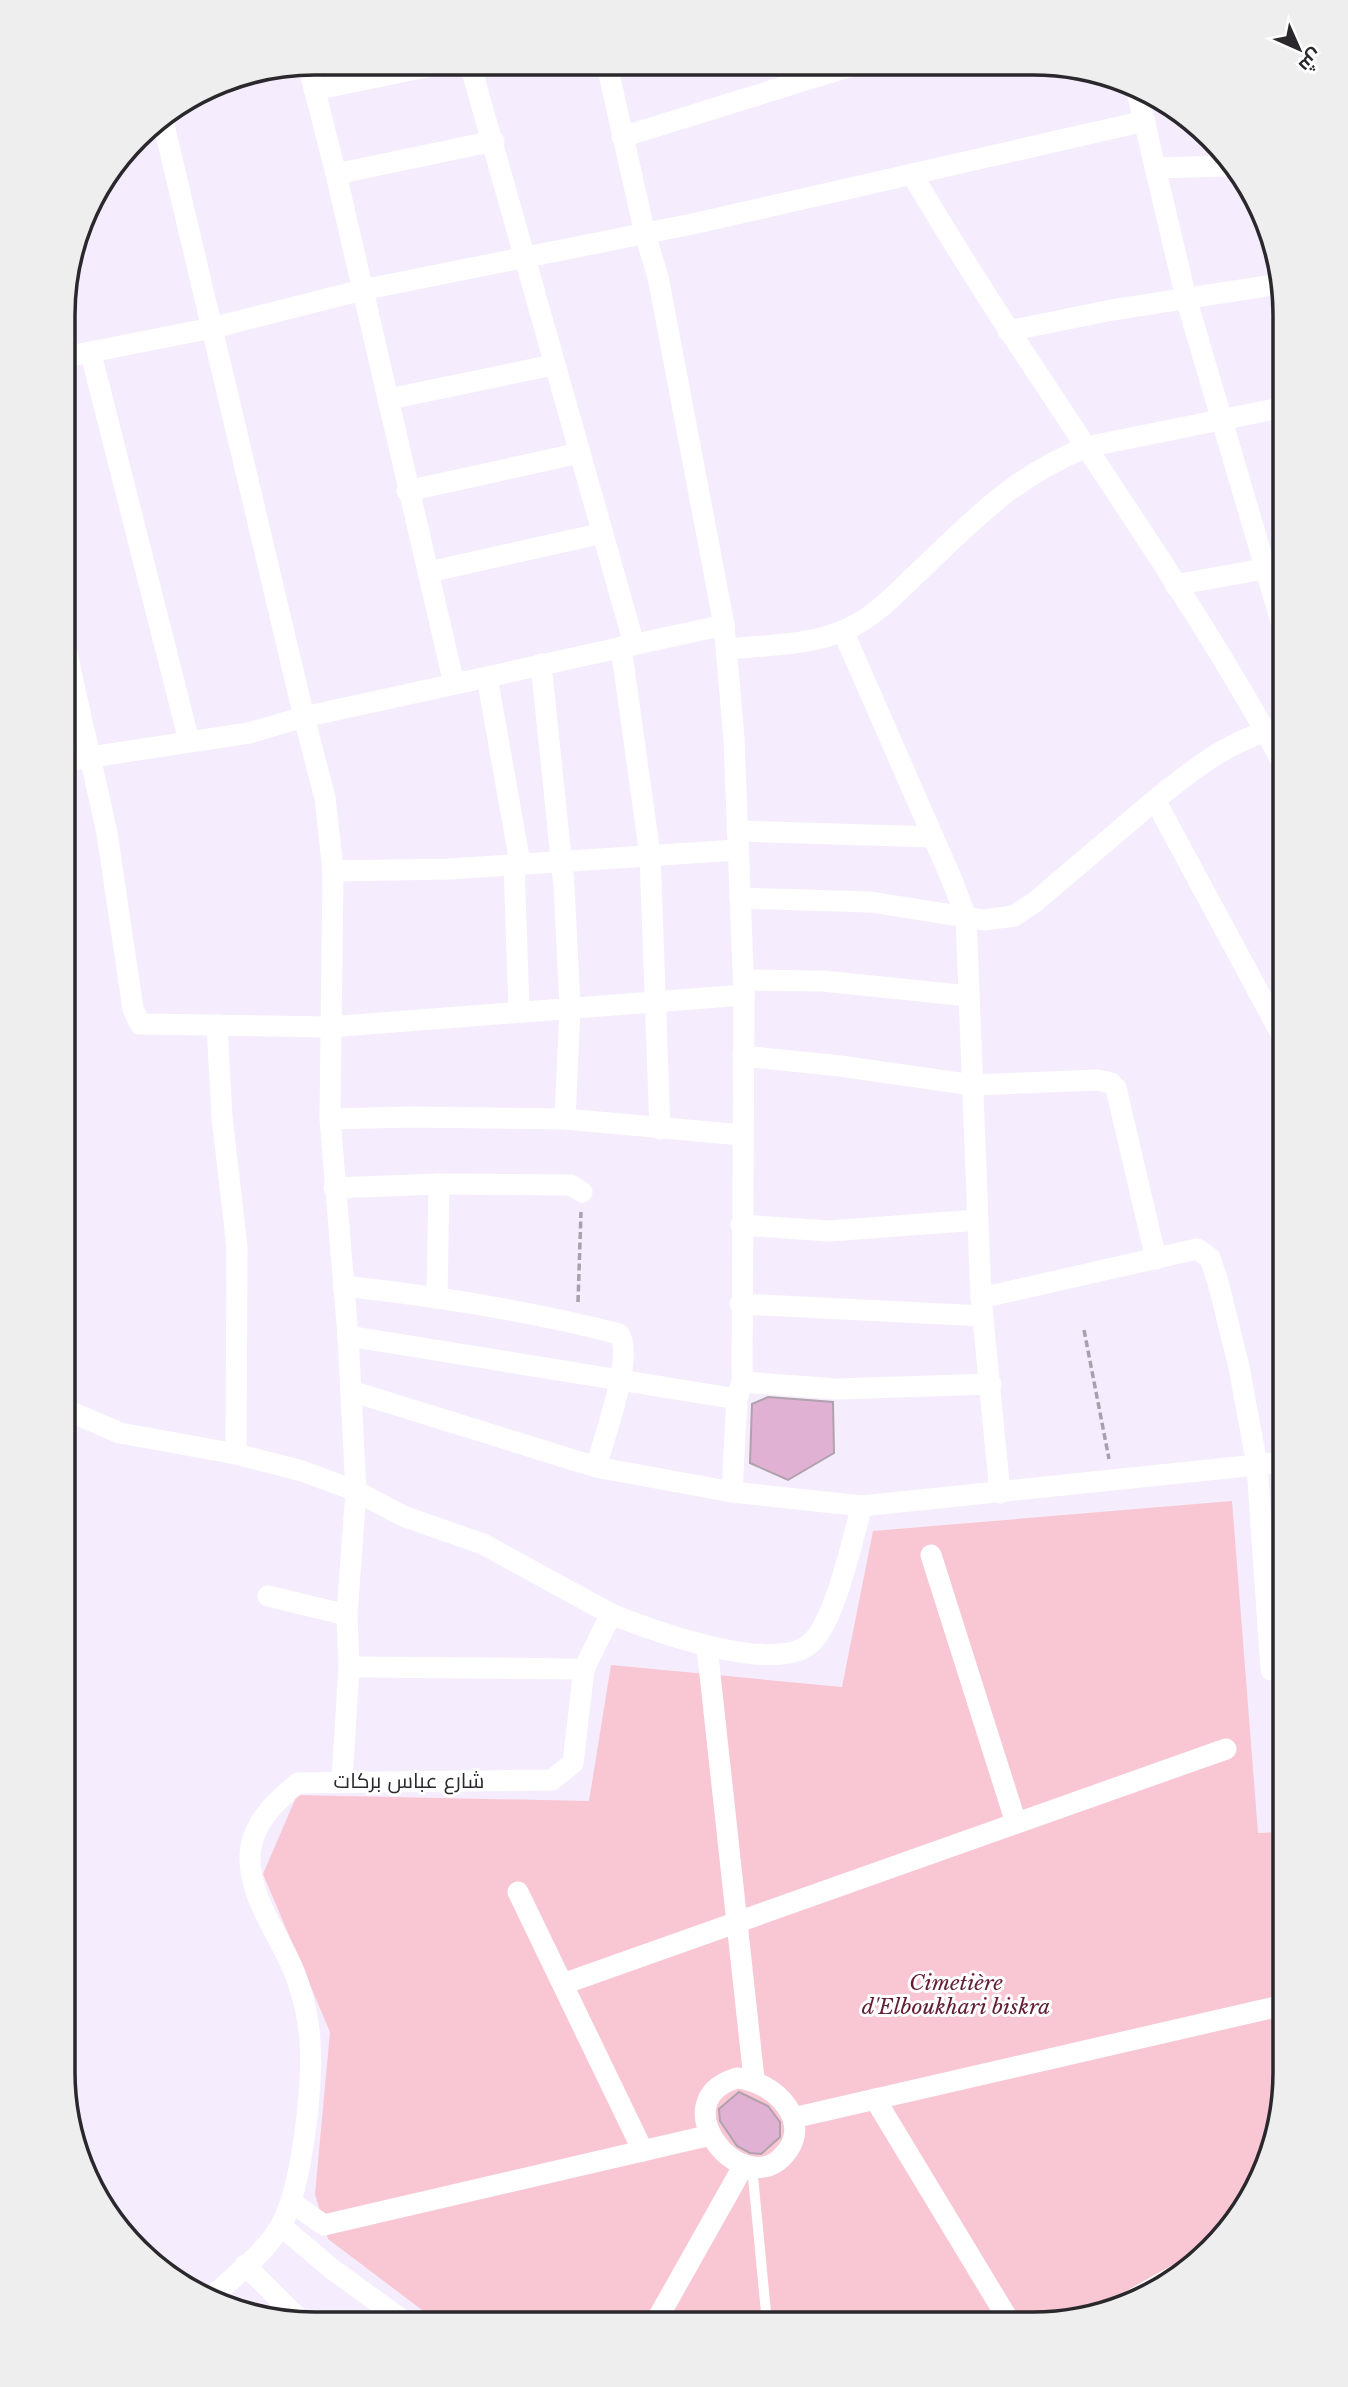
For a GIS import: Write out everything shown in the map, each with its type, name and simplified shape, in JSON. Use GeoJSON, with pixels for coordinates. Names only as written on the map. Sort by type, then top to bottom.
{"type":"FeatureCollection","features":[{"type":"Feature","properties":{"kind":"street"},"geometry":{"type":"LineString","coordinates":[[311,75],[454,684]]}},
{"type":"Feature","properties":{"kind":"street"},"geometry":{"type":"LineString","coordinates":[[314,90],[387,75]]}},
{"type":"Feature","properties":{"kind":"street"},"geometry":{"type":"LineString","coordinates":[[473,75],[603,533],[627,646],[650,855],[660,1129]]}},
{"type":"Feature","properties":{"kind":"street"},"geometry":{"type":"LineString","coordinates":[[609,75],[645,234],[658,277],[727,649],[744,987],[740,1390],[732,1492]]}},
{"type":"Feature","properties":{"kind":"street"},"geometry":{"type":"LineString","coordinates":[[622,137],[821,75]]}},
{"type":"Feature","properties":{"kind":"street"},"geometry":{"type":"LineString","coordinates":[[1139,100],[1186,299],[1222,421],[1273,560]]}},
{"type":"Feature","properties":{"kind":"street"},"geometry":{"type":"LineString","coordinates":[[75,356],[212,328],[362,290],[645,234],[1145,121]]}},
{"type":"Feature","properties":{"kind":"street"},"geometry":{"type":"LineString","coordinates":[[165,129],[325,798],[333,871],[329,1027],[330,1119],[348,1336],[356,1491],[347,1615],[349,1667],[342,1780]]}},
{"type":"Feature","properties":{"kind":"street"},"geometry":{"type":"LineString","coordinates":[[336,174],[494,141]]}},
{"type":"Feature","properties":{"kind":"street"},"geometry":{"type":"LineString","coordinates":[[1156,168],[1220,166]]}},
{"type":"Feature","properties":{"kind":"street"},"geometry":{"type":"LineString","coordinates":[[912,174],[1008,331],[1175,585],[1273,726]]}},
{"type":"Feature","properties":{"kind":"street"},"geometry":{"type":"LineString","coordinates":[[1008,331],[1271,285]]}},
{"type":"Feature","properties":{"kind":"street"},"geometry":{"type":"LineString","coordinates":[[91,354],[188,741]]}},
{"type":"Feature","properties":{"kind":"street"},"geometry":{"type":"LineString","coordinates":[[389,399],[554,365]]}},
{"type":"Feature","properties":{"kind":"street"},"geometry":{"type":"LineString","coordinates":[[727,649],[807,640],[843,631],[893,596],[1019,481],[1040,467],[1086,447],[1273,410]]}},
{"type":"Feature","properties":{"kind":"street"},"geometry":{"type":"LineString","coordinates":[[407,491],[580,453]]}},
{"type":"Feature","properties":{"kind":"street"},"geometry":{"type":"LineString","coordinates":[[429,572],[603,533]]}},
{"type":"Feature","properties":{"kind":"street"},"geometry":{"type":"LineString","coordinates":[[1175,585],[1273,566]]}},
{"type":"Feature","properties":{"kind":"street"},"geometry":{"type":"LineString","coordinates":[[75,759],[249,733],[304,717],[724,625]]}},
{"type":"Feature","properties":{"kind":"street"},"geometry":{"type":"LineString","coordinates":[[843,631],[966,917],[982,1307],[1000,1493]]}},
{"type":"Feature","properties":{"kind":"street"},"geometry":{"type":"LineString","coordinates":[[541,664],[562,860],[570,1007],[565,1119]]}},
{"type":"Feature","properties":{"kind":"street"},"geometry":{"type":"LineString","coordinates":[[487,677],[517,864],[519,1010]]}},
{"type":"Feature","properties":{"kind":"street"},"geometry":{"type":"LineString","coordinates":[[75,687],[91,755],[137,1022],[159,1027],[329,1027],[654,1001],[744,987],[823,981],[969,996]]}},
{"type":"Feature","properties":{"kind":"street"},"geometry":{"type":"LineString","coordinates":[[740,898],[871,902],[984,920],[1014,916],[1035,902],[1211,756],[1273,730]]}},
{"type":"Feature","properties":{"kind":"street"},"geometry":{"type":"LineString","coordinates":[[1155,800],[1273,1018]]}},
{"type":"Feature","properties":{"kind":"street"},"geometry":{"type":"LineString","coordinates":[[333,871],[369,872],[650,855],[737,840],[933,836]]}},
{"type":"Feature","properties":{"kind":"street"},"geometry":{"type":"LineString","coordinates":[[217,1026],[220,1106],[237,1247],[236,1454]]}},
{"type":"Feature","properties":{"kind":"street"},"geometry":{"type":"LineString","coordinates":[[743,1056],[840,1066],[972,1085],[1098,1080],[1111,1083],[1115,1088],[1156,1259]]}},
{"type":"Feature","properties":{"kind":"street"},"geometry":{"type":"LineString","coordinates":[[330,1119],[565,1119],[742,1135]]}},
{"type":"Feature","properties":{"kind":"street"},"geometry":{"type":"LineString","coordinates":[[334,1188],[439,1184],[571,1185],[582,1192]]}},
{"type":"Feature","properties":{"kind":"street"},"geometry":{"type":"LineString","coordinates":[[437,1296],[439,1184]]}},
{"type":"Feature","properties":{"kind":"street"},"geometry":{"type":"LineString","coordinates":[[741,1225],[829,1231],[978,1220]]}},
{"type":"Feature","properties":{"kind":"street"},"geometry":{"type":"LineString","coordinates":[[740,1304],[982,1307],[1197,1249],[1210,1258],[1239,1367],[1257,1465],[1271,1670]]}},
{"type":"Feature","properties":{"kind":"street"},"geometry":{"type":"LineString","coordinates":[[343,1286],[437,1296],[578,1323],[619,1334],[622,1338],[620,1380],[596,1467]]}},
{"type":"Feature","properties":{"kind":"street"},"geometry":{"type":"LineString","coordinates":[[348,1336],[620,1380],[740,1390],[991,1384]]}},
{"type":"Feature","properties":{"kind":"street"},"geometry":{"type":"LineString","coordinates":[[351,1391],[596,1467],[732,1492],[862,1506],[1114,1482],[1272,1463]]}},
{"type":"Feature","properties":{"kind":"street"},"geometry":{"type":"LineString","coordinates":[[75,1414],[120,1433],[236,1454],[302,1471],[356,1491],[403,1516],[483,1544],[611,1614],[722,1651],[789,1653],[811,1643],[825,1621],[862,1506]]}},
{"type":"Feature","properties":{"kind":"street"},"geometry":{"type":"LineString","coordinates":[[931,1555],[1016,1823]]}},
{"type":"Feature","properties":{"kind":"street"},"geometry":{"type":"LineString","coordinates":[[268,1596],[347,1615]]}},
{"type":"Feature","properties":{"kind":"street","name":"شارع عباس بركات"},"geometry":{"type":"LineString","coordinates":[[218,2291],[281,2226],[291,2202],[304,2132],[310,2042],[297,1978],[253,1884],[250,1854],[257,1828],[275,1802],[298,1783],[342,1780],[552,1780],[573,1763],[584,1669],[611,1614]]}},
{"type":"Feature","properties":{"kind":"street"},"geometry":{"type":"LineString","coordinates":[[707,1647],[754,2079]]}},
{"type":"Feature","properties":{"kind":"street"},"geometry":{"type":"LineString","coordinates":[[349,1667],[584,1669]]}},
{"type":"Feature","properties":{"kind":"street"},"geometry":{"type":"LineString","coordinates":[[563,1984],[1226,1749]]}},
{"type":"Feature","properties":{"kind":"street"},"geometry":{"type":"LineString","coordinates":[[519,1892],[643,2151]]}},
{"type":"Feature","properties":{"kind":"street"},"geometry":{"type":"LineString","coordinates":[[793,2118],[1272,2009]]}},
{"type":"Feature","properties":{"kind":"street"},"geometry":{"type":"LineString","coordinates":[[754,2079],[778,2094],[793,2118],[794,2135],[789,2151],[778,2162],[748,2165],[727,2156],[711,2135],[705,2108],[711,2093],[730,2080],[754,2079]]}},
{"type":"Feature","properties":{"kind":"street"},"geometry":{"type":"LineString","coordinates":[[876,2099],[1004,2312]]}},
{"type":"Feature","properties":{"kind":"street"},"geometry":{"type":"LineString","coordinates":[[291,2202],[324,2225],[711,2135]]}},
{"type":"Feature","properties":{"kind":"street"},"geometry":{"type":"LineString","coordinates":[[661,2312],[748,2165]]}},
{"type":"Feature","properties":{"kind":"street"},"geometry":{"type":"LineString","coordinates":[[281,2226],[332,2269],[391,2312]]}},
{"type":"Feature","properties":{"kind":"street"},"geometry":{"type":"LineString","coordinates":[[245,2265],[290,2310]]}},
{"type":"Feature","properties":{"kind":"lane"},"geometry":{"type":"LineString","coordinates":[[748,2165],[766,2312]]}},
{"type":"Feature","properties":{"kind":"path"},"geometry":{"type":"LineString","coordinates":[[578,1323],[582,1192]]}},
{"type":"Feature","properties":{"kind":"path"},"geometry":{"type":"LineString","coordinates":[[1084,1330],[1114,1482]]}},
{"type":"Feature","properties":{"kind":"green space","name":"Cimetière d'Elboukhari biskra"},"geometry":{"type":"Polygon","coordinates":[[[1232,1501],[1258,1833],[1272,1832],[1272,2088],[1260,2149],[1248,2178],[1223,2218],[1203,2242],[1179,2262],[1139,2287],[1080,2307],[1033,2312],[425,2312],[328,2239],[315,2194],[330,2032],[263,1874],[297,1795],[589,1801],[611,1665],[842,1687],[873,1531],[1232,1501]]]}},
{"type":"Feature","properties":{"kind":"building"},"geometry":{"type":"Polygon","coordinates":[[[768,1397],[833,1402],[834,1453],[788,1480],[750,1463],[752,1404],[768,1397]]]}},
{"type":"Feature","properties":{"kind":"building"},"geometry":{"type":"Polygon","coordinates":[[[739,2092],[768,2106],[780,2122],[780,2137],[761,2154],[750,2153],[737,2146],[720,2121],[719,2109],[739,2092]]]}}]}
